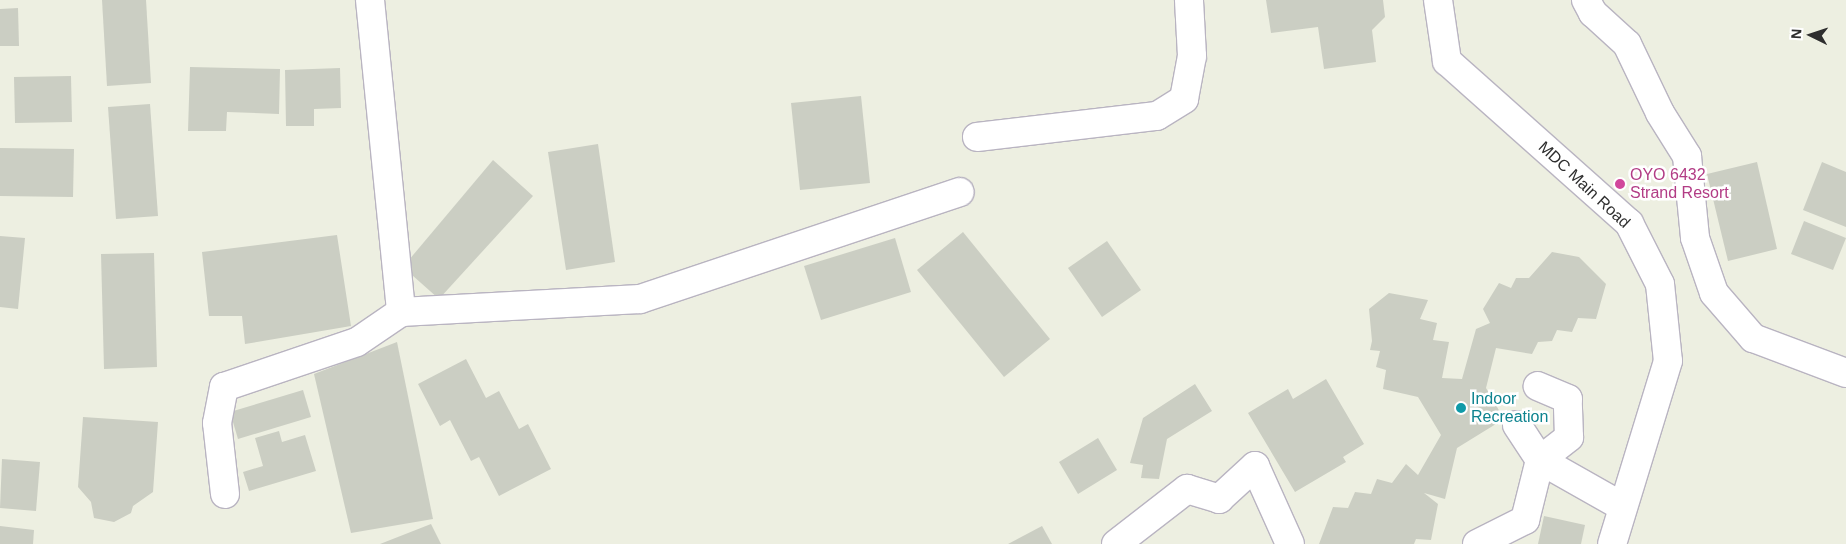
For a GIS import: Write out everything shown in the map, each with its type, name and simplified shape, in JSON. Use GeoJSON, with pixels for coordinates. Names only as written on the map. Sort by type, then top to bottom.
{"type":"FeatureCollection","features":[{"type":"Feature","properties":{"kind":"street"},"geometry":{"type":"LineString","coordinates":[[370,0],[401,312]]}},
{"type":"Feature","properties":{"kind":"street"},"geometry":{"type":"LineString","coordinates":[[977,137],[1157,116],[1184,99],[1192,56],[1189,0]]}},
{"type":"Feature","properties":{"kind":"street","name":"MDC Main Road"},"geometry":{"type":"LineString","coordinates":[[1438,0],[1447,61],[1629,223],[1660,284],[1668,361],[1612,544]]}},
{"type":"Feature","properties":{"kind":"street"},"geometry":{"type":"LineString","coordinates":[[1586,0],[1593,13],[1627,44],[1660,113],[1687,156],[1695,238],[1714,293],[1753,338],[1846,373]]}},
{"type":"Feature","properties":{"kind":"street"},"geometry":{"type":"LineString","coordinates":[[226,494],[216,423],[224,387],[357,342],[401,312],[640,299],[960,192]]}},
{"type":"Feature","properties":{"kind":"street"},"geometry":{"type":"LineString","coordinates":[[1477,544],[1524,520],[1540,460],[1569,437],[1568,399],[1538,386]]}},
{"type":"Feature","properties":{"kind":"street"},"geometry":{"type":"LineString","coordinates":[[1517,426],[1540,460],[1623,507]]}},
{"type":"Feature","properties":{"kind":"street"},"geometry":{"type":"LineString","coordinates":[[1116,544],[1187,489],[1219,499],[1255,466],[1290,544]]}},
{"type":"Feature","properties":{"kind":"building"},"geometry":{"type":"Polygon","coordinates":[[[102,0],[146,0],[151,83],[107,86],[102,0]]]}},
{"type":"Feature","properties":{"kind":"building"},"geometry":{"type":"Polygon","coordinates":[[[1266,0],[1383,0],[1385,17],[1372,30],[1376,62],[1324,69],[1318,27],[1271,33],[1266,0]]]}},
{"type":"Feature","properties":{"kind":"building"},"geometry":{"type":"Polygon","coordinates":[[[18,8],[19,46],[0,46],[0,9],[18,8]]]}},
{"type":"Feature","properties":{"kind":"building"},"geometry":{"type":"Polygon","coordinates":[[[190,67],[280,69],[279,114],[227,112],[226,131],[188,131],[190,67]]]}},
{"type":"Feature","properties":{"kind":"building"},"geometry":{"type":"Polygon","coordinates":[[[340,68],[341,108],[314,109],[314,126],[286,126],[285,70],[340,68]]]}},
{"type":"Feature","properties":{"kind":"building"},"geometry":{"type":"Polygon","coordinates":[[[71,76],[72,122],[15,123],[14,77],[71,76]]]}},
{"type":"Feature","properties":{"kind":"building"},"geometry":{"type":"Polygon","coordinates":[[[861,96],[870,183],[800,190],[791,103],[861,96]]]}},
{"type":"Feature","properties":{"kind":"building"},"geometry":{"type":"Polygon","coordinates":[[[150,104],[158,216],[116,219],[108,107],[150,104]]]}},
{"type":"Feature","properties":{"kind":"building"},"geometry":{"type":"Polygon","coordinates":[[[598,144],[615,262],[566,270],[548,152],[598,144]]]}},
{"type":"Feature","properties":{"kind":"building"},"geometry":{"type":"Polygon","coordinates":[[[0,148],[74,149],[73,197],[0,196],[0,148]]]}},
{"type":"Feature","properties":{"kind":"building"},"geometry":{"type":"Polygon","coordinates":[[[493,160],[533,196],[439,299],[403,267],[493,160]]]}},
{"type":"Feature","properties":{"kind":"building"},"geometry":{"type":"Polygon","coordinates":[[[1757,162],[1777,249],[1728,261],[1707,174],[1757,162]]]}},
{"type":"Feature","properties":{"kind":"building"},"geometry":{"type":"Polygon","coordinates":[[[1822,162],[1846,172],[1846,227],[1803,210],[1822,162]]]}},
{"type":"Feature","properties":{"kind":"building"},"geometry":{"type":"Polygon","coordinates":[[[1804,221],[1846,238],[1833,270],[1791,254],[1804,221]]]}},
{"type":"Feature","properties":{"kind":"building"},"geometry":{"type":"Polygon","coordinates":[[[963,232],[1050,339],[1004,377],[917,270],[963,232]]]}},
{"type":"Feature","properties":{"kind":"building"},"geometry":{"type":"Polygon","coordinates":[[[337,235],[351,326],[245,344],[242,316],[209,316],[202,252],[337,235]]]}},
{"type":"Feature","properties":{"kind":"building"},"geometry":{"type":"Polygon","coordinates":[[[0,236],[25,238],[18,309],[0,307],[0,236]]]}},
{"type":"Feature","properties":{"kind":"building"},"geometry":{"type":"Polygon","coordinates":[[[895,238],[911,292],[821,320],[804,266],[895,238]]]}},
{"type":"Feature","properties":{"kind":"building"},"geometry":{"type":"Polygon","coordinates":[[[1107,241],[1141,290],[1102,317],[1068,268],[1107,241]]]}},
{"type":"Feature","properties":{"kind":"building","name":"Indoor Recreation"},"geometry":{"type":"Polygon","coordinates":[[[1552,252],[1579,257],[1606,284],[1596,319],[1578,318],[1572,332],[1557,330],[1552,341],[1538,342],[1532,354],[1496,348],[1486,388],[1504,419],[1457,448],[1445,499],[1424,493],[1438,504],[1431,540],[1416,539],[1414,544],[1319,544],[1333,507],[1348,508],[1355,492],[1371,494],[1377,479],[1392,483],[1406,464],[1418,475],[1441,435],[1418,397],[1383,389],[1386,370],[1376,367],[1380,351],[1370,350],[1372,341],[1369,309],[1389,293],[1428,300],[1420,319],[1437,323],[1433,340],[1449,342],[1442,378],[1462,379],[1476,329],[1490,323],[1483,309],[1499,283],[1511,288],[1516,278],[1529,278],[1552,252]]]}},
{"type":"Feature","properties":{"kind":"building"},"geometry":{"type":"Polygon","coordinates":[[[154,253],[157,367],[104,369],[101,254],[154,253]]]}},
{"type":"Feature","properties":{"kind":"building"},"geometry":{"type":"Polygon","coordinates":[[[397,342],[433,519],[351,533],[314,374],[397,342]]]}},
{"type":"Feature","properties":{"kind":"building"},"geometry":{"type":"Polygon","coordinates":[[[466,359],[486,398],[499,391],[519,429],[528,424],[551,469],[499,496],[479,457],[471,461],[450,420],[440,426],[418,384],[466,359]]]}},
{"type":"Feature","properties":{"kind":"building"},"geometry":{"type":"Polygon","coordinates":[[[1326,379],[1364,444],[1343,457],[1346,462],[1295,492],[1248,413],[1288,389],[1293,399],[1326,379]]]}},
{"type":"Feature","properties":{"kind":"building"},"geometry":{"type":"Polygon","coordinates":[[[1195,384],[1212,411],[1167,439],[1159,479],[1141,478],[1143,465],[1130,463],[1143,418],[1195,384]]]}},
{"type":"Feature","properties":{"kind":"building"},"geometry":{"type":"Polygon","coordinates":[[[303,390],[311,417],[238,439],[230,412],[303,390]]]}},
{"type":"Feature","properties":{"kind":"building"},"geometry":{"type":"Polygon","coordinates":[[[83,417],[158,422],[153,492],[133,506],[131,513],[114,522],[94,518],[91,502],[78,487],[83,417]]]}},
{"type":"Feature","properties":{"kind":"building"},"geometry":{"type":"Polygon","coordinates":[[[279,431],[282,442],[305,435],[316,471],[249,491],[243,472],[263,466],[255,438],[279,431]]]}},
{"type":"Feature","properties":{"kind":"building"},"geometry":{"type":"Polygon","coordinates":[[[1098,438],[1117,470],[1078,494],[1059,462],[1098,438]]]}},
{"type":"Feature","properties":{"kind":"building"},"geometry":{"type":"Polygon","coordinates":[[[2,459],[40,462],[36,511],[0,508],[2,459]]]}},
{"type":"Feature","properties":{"kind":"building"},"geometry":{"type":"Polygon","coordinates":[[[1544,516],[1585,525],[1581,544],[1538,544],[1544,516]]]}},
{"type":"Feature","properties":{"kind":"building"},"geometry":{"type":"Polygon","coordinates":[[[431,524],[441,544],[380,544],[431,524]]]}},
{"type":"Feature","properties":{"kind":"building"},"geometry":{"type":"Polygon","coordinates":[[[0,526],[34,530],[33,544],[0,544],[0,526]]]}},
{"type":"Feature","properties":{"kind":"building"},"geometry":{"type":"Polygon","coordinates":[[[1042,526],[1052,544],[1008,544],[1042,526]]]}},
{"type":"Feature","properties":{"kind":"place","name":"OYO 6432 Strand Resort"},"geometry":{"type":"Point","coordinates":[1620,184]}},
{"type":"Feature","properties":{"kind":"place","name":"Indoor Recreation"},"geometry":{"type":"Point","coordinates":[1461,408]}}]}
